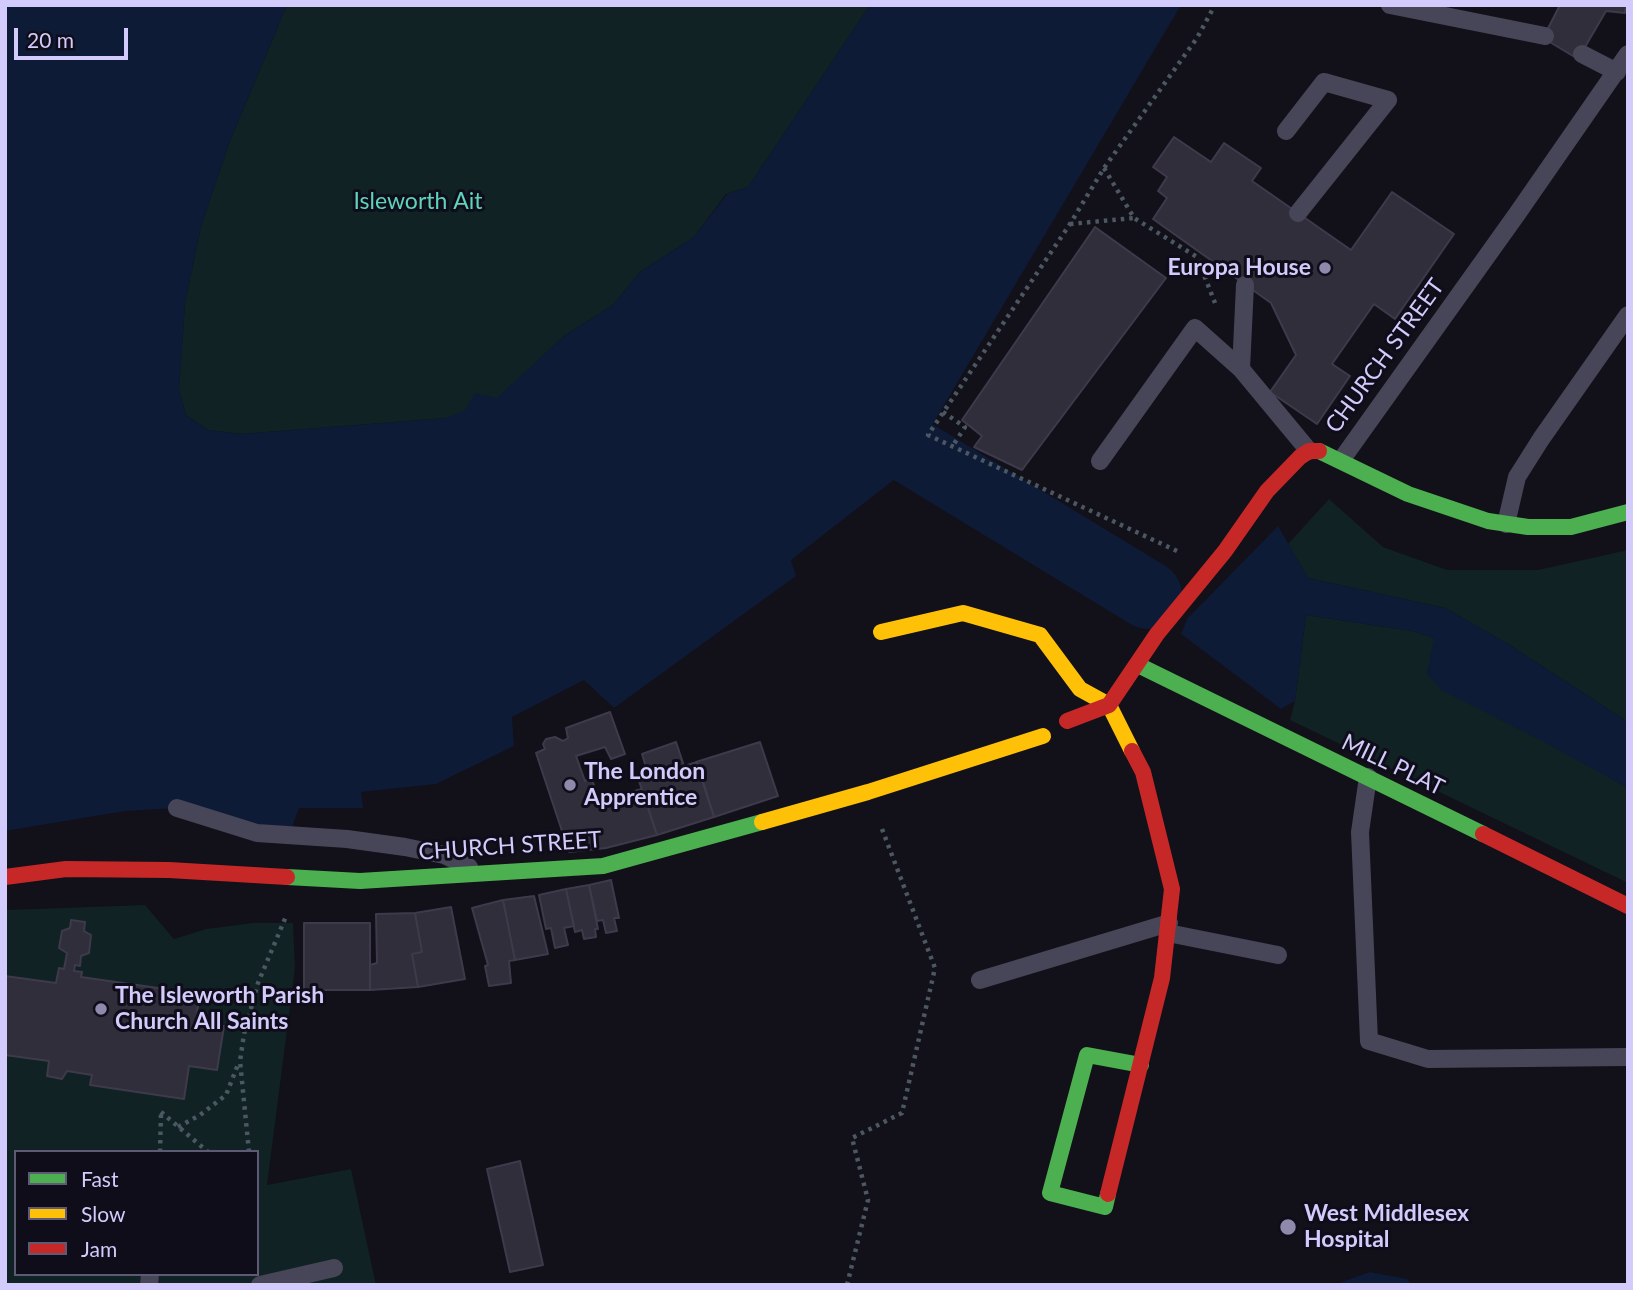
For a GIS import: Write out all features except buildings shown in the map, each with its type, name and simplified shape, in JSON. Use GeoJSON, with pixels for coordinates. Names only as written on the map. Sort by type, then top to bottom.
{"type":"FeatureCollection","features":[{"type":"Feature","properties":{"kind":"street","name":"CHURCH STREET"},"geometry":{"type":"LineString","coordinates":[[1109,705],[1157,634],[1225,551],[1267,491],[1309,451],[1317,450],[1342,459]]}},
{"type":"Feature","properties":{"kind":"street"},"geometry":{"type":"LineString","coordinates":[[1342,459],[1408,494],[1488,521],[1528,527],[1570,527],[1628,512]]}},
{"type":"Feature","properties":{"kind":"street"},"geometry":{"type":"LineString","coordinates":[[881,632],[962,613],[1040,635],[1080,689],[1109,705],[1143,772],[1172,889],[1169,928],[1162,978],[1141,1065],[1105,1207],[1050,1193],[1087,1055],[1141,1065]]}},
{"type":"Feature","properties":{"kind":"street","name":"MILL PLAT"},"geometry":{"type":"LineString","coordinates":[[1138,665],[1628,906]]}},
{"type":"Feature","properties":{"kind":"street"},"geometry":{"type":"LineString","coordinates":[[1067,721],[1109,705]]}},
{"type":"Feature","properties":{"kind":"street","name":"CHURCH STREET"},"geometry":{"type":"LineString","coordinates":[[5,877],[66,869],[169,870],[360,881],[603,866],[868,792],[1043,736]]}},
{"type":"Feature","properties":{"kind":"lane"},"geometry":{"type":"LineString","coordinates":[[1390,5],[1545,36]]}},
{"type":"Feature","properties":{"kind":"lane"},"geometry":{"type":"LineString","coordinates":[[1582,54],[1624,61]]}},
{"type":"Feature","properties":{"kind":"lane","name":"CHURCH STREET"},"geometry":{"type":"LineString","coordinates":[[1342,459],[1624,61]]}},
{"type":"Feature","properties":{"kind":"lane"},"geometry":{"type":"LineString","coordinates":[[1286,131],[1324,82],[1388,100],[1298,213]]}},
{"type":"Feature","properties":{"kind":"lane"},"geometry":{"type":"LineString","coordinates":[[1241,369],[1245,285]]}},
{"type":"Feature","properties":{"kind":"lane"},"geometry":{"type":"LineString","coordinates":[[1506,524],[1517,477],[1628,315]]}},
{"type":"Feature","properties":{"kind":"lane"},"geometry":{"type":"LineString","coordinates":[[1100,461],[1195,328],[1241,369],[1309,451]]}},
{"type":"Feature","properties":{"kind":"lane"},"geometry":{"type":"LineString","coordinates":[[1368,776],[1360,832],[1369,1041],[1428,1059],[1628,1057]]}},
{"type":"Feature","properties":{"kind":"lane"},"geometry":{"type":"LineString","coordinates":[[177,808],[257,833],[347,839],[444,855],[481,873]]}},
{"type":"Feature","properties":{"kind":"lane"},"geometry":{"type":"LineString","coordinates":[[980,980],[1169,928],[1278,955]]}},
{"type":"Feature","properties":{"kind":"lane"},"geometry":{"type":"LineString","coordinates":[[260,1285],[334,1268]]}},
{"type":"Feature","properties":{"kind":"path"},"geometry":{"type":"LineString","coordinates":[[1178,552],[928,435],[1070,225],[1104,167],[1197,38],[1215,5]]}},
{"type":"Feature","properties":{"kind":"path"},"geometry":{"type":"LineString","coordinates":[[1104,167],[1134,218],[1197,257],[1216,307]]}},
{"type":"Feature","properties":{"kind":"path"},"geometry":{"type":"LineString","coordinates":[[1070,225],[1134,218]]}},
{"type":"Feature","properties":{"kind":"path"},"geometry":{"type":"LineString","coordinates":[[943,412],[965,427],[953,447]]}},
{"type":"Feature","properties":{"kind":"path"},"geometry":{"type":"LineString","coordinates":[[847,1285],[868,1200],[852,1138],[902,1113],[935,968],[868,792]]}},
{"type":"Feature","properties":{"kind":"path"},"geometry":{"type":"LineString","coordinates":[[178,1127],[201,1115],[226,1095],[240,1061],[244,1034],[258,983],[287,913]]}},
{"type":"Feature","properties":{"kind":"path"},"geometry":{"type":"LineString","coordinates":[[240,1061],[249,1150]]}},
{"type":"Feature","properties":{"kind":"path"},"geometry":{"type":"LineString","coordinates":[[160,1150],[161,1112],[206,1150]]}},
{"type":"Feature","properties":{"kind":"green space","name":"Isleworth Ait"},"geometry":{"type":"Polygon","coordinates":[[[287,5],[870,5],[748,187],[726,194],[694,237],[640,272],[614,304],[564,336],[497,399],[447,418],[241,434],[208,430],[186,415],[179,391],[185,303],[201,226],[230,141],[287,5]]]}},
{"type":"Feature","properties":{"kind":"green space"},"geometry":{"type":"Polygon","coordinates":[[[1329,499],[1383,547],[1447,570],[1538,570],[1628,550],[1628,722],[1508,644],[1445,608],[1308,578],[1288,544],[1329,499]]]}},
{"type":"Feature","properties":{"kind":"green space"},"geometry":{"type":"Polygon","coordinates":[[[1306,615],[1412,631],[1435,638],[1427,674],[1628,788],[1628,883],[1290,720],[1306,615]]]}},
{"type":"Feature","properties":{"kind":"green space"},"geometry":{"type":"Polygon","coordinates":[[[145,905],[174,939],[206,929],[253,923],[293,923],[295,968],[267,1185],[351,1169],[376,1285],[5,1285],[5,910],[145,905]]]}},
{"type":"Feature","properties":{"kind":"water"},"geometry":{"type":"Polygon","coordinates":[[[5,5],[287,5],[230,141],[201,226],[185,303],[179,391],[186,415],[208,430],[241,434],[447,418],[465,410],[475,393],[497,398],[564,336],[614,304],[640,272],[694,237],[727,194],[748,187],[870,5],[1181,5],[931,427],[895,479],[791,560],[796,576],[614,708],[584,680],[512,717],[514,746],[436,784],[361,792],[363,808],[299,808],[291,830],[176,808],[125,811],[5,831],[5,5]]]}},
{"type":"Feature","properties":{"kind":"water"},"geometry":{"type":"Polygon","coordinates":[[[1278,526],[1308,578],[1445,608],[1508,644],[1628,722],[1628,788],[1441,690],[1427,674],[1434,638],[1412,631],[1306,615],[1295,701],[1281,709],[1181,634],[1187,619],[1278,526]]]}},
{"type":"Feature","properties":{"kind":"water"},"geometry":{"type":"Polygon","coordinates":[[[1370,1272],[1407,1279],[1412,1285],[1334,1285],[1370,1272]]]}},
{"type":"Feature","properties":{"kind":"waterway"},"geometry":{"type":"LineString","coordinates":[[837,398],[913,452],[1148,595]]}},
{"type":"Feature","properties":{"kind":"traffic: fast"},"geometry":{"type":"LineString","coordinates":[[1319,451],[1408,494],[1488,521],[1528,527],[1571,527],[1628,512]]}},
{"type":"Feature","properties":{"kind":"traffic: fast"},"geometry":{"type":"LineString","coordinates":[[1138,665],[1483,834]]}},
{"type":"Feature","properties":{"kind":"traffic: fast"},"geometry":{"type":"LineString","coordinates":[[287,877],[360,881],[603,866],[762,822]]}},
{"type":"Feature","properties":{"kind":"traffic: fast"},"geometry":{"type":"LineString","coordinates":[[1108,1194],[1105,1207],[1050,1193],[1087,1055],[1141,1065]]}},
{"type":"Feature","properties":{"kind":"traffic: slow"},"geometry":{"type":"LineString","coordinates":[[881,632],[963,613],[1040,635],[1080,689],[1109,705],[1132,751]]}},
{"type":"Feature","properties":{"kind":"traffic: slow"},"geometry":{"type":"LineString","coordinates":[[762,822],[868,792],[1043,736]]}},
{"type":"Feature","properties":{"kind":"traffic: jam"},"geometry":{"type":"LineString","coordinates":[[1067,721],[1109,705],[1157,634],[1225,551],[1267,491],[1300,457],[1309,451],[1319,451]]}},
{"type":"Feature","properties":{"kind":"traffic: jam"},"geometry":{"type":"LineString","coordinates":[[1108,1194],[1162,978],[1172,889],[1143,772],[1132,751]]}},
{"type":"Feature","properties":{"kind":"traffic: jam"},"geometry":{"type":"LineString","coordinates":[[1483,834],[1628,906]]}},
{"type":"Feature","properties":{"kind":"traffic: jam"},"geometry":{"type":"LineString","coordinates":[[5,877],[66,869],[169,870],[287,877]]}},
{"type":"Feature","properties":{"kind":"place","name":"Europa House"},"geometry":{"type":"Point","coordinates":[1325,268]}},
{"type":"Feature","properties":{"kind":"place","name":"The London Apprentice"},"geometry":{"type":"Point","coordinates":[570,785]}},
{"type":"Feature","properties":{"kind":"place","name":"The Isleworth Parish Church All Saints"},"geometry":{"type":"Point","coordinates":[101,1009]}},
{"type":"Feature","properties":{"kind":"place","name":"West Middlesex Hospital"},"geometry":{"type":"Point","coordinates":[1288,1227]}}]}
